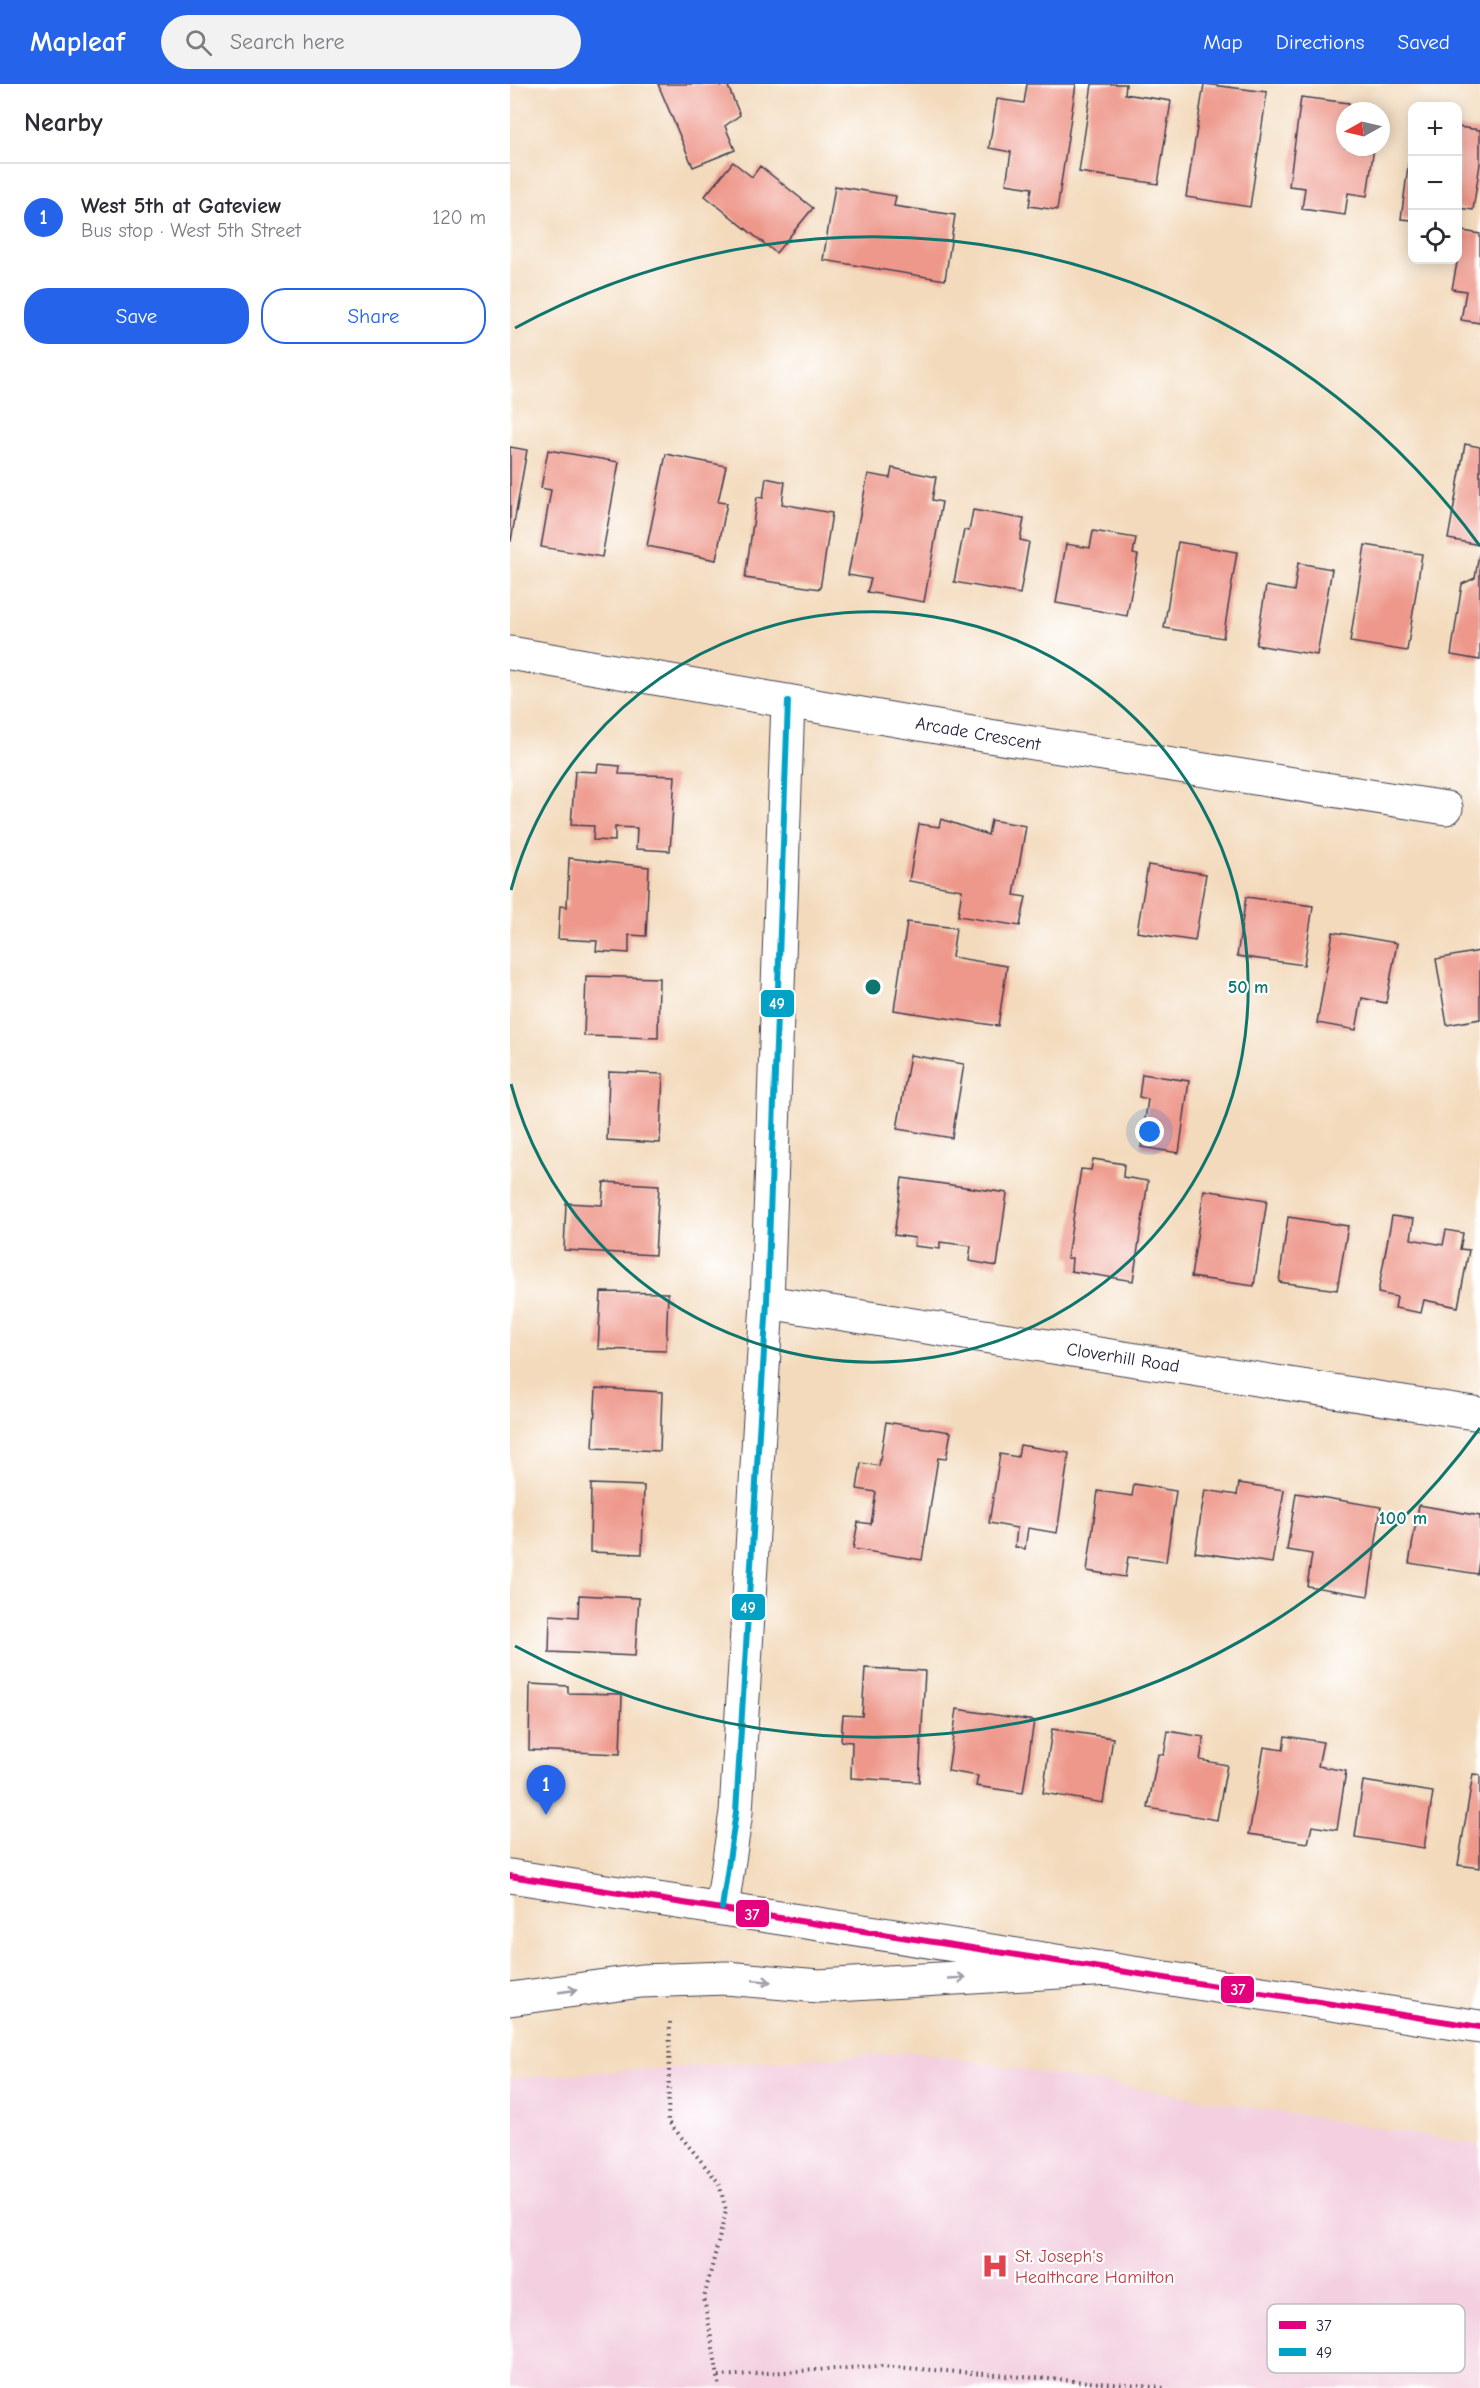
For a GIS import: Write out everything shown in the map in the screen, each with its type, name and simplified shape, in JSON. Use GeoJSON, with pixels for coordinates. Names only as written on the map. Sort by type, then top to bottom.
{"type":"FeatureCollection","features":[{"type":"Feature","properties":{"kind":"street","name":"Arcade Crescent"},"geometry":{"type":"LineString","coordinates":[[510,653],[1000,738],[1446,808]]}},
{"type":"Feature","properties":{"kind":"street"},"geometry":{"type":"LineString","coordinates":[[722,1908],[736,1812],[767,1302],[788,701]]}},
{"type":"Feature","properties":{"kind":"street","name":"Cloverhill Road"},"geometry":{"type":"LineString","coordinates":[[767,1302],[1480,1414]]}},
{"type":"Feature","properties":{"kind":"street"},"geometry":{"type":"LineString","coordinates":[[510,1876],[1480,2027]]}},
{"type":"Feature","properties":{"kind":"street"},"geometry":{"type":"LineString","coordinates":[[510,1999],[641,1981],[726,1978],[819,1986],[1111,1969]]}},
{"type":"Feature","properties":{"kind":"path"},"geometry":{"type":"LineString","coordinates":[[671,2016],[668,2121],[719,2182],[726,2211],[704,2298],[720,2388]]}},
{"type":"Feature","properties":{"kind":"path"},"geometry":{"type":"LineString","coordinates":[[719,2376],[881,2366],[1165,2388]]}},
{"type":"Feature","properties":{"kind":"shaded area","name":"St. Joseph's Healthcare Hamilton"},"geometry":{"type":"Polygon","coordinates":[[[918,2052],[1480,2145],[1480,2388],[510,2388],[510,2078],[918,2052]]]}},
{"type":"Feature","properties":{"kind":"building"},"geometry":{"type":"Polygon","coordinates":[[[658,84],[720,84],[721,86],[727,84],[740,115],[725,126],[735,150],[693,167],[658,84]]]}},
{"type":"Feature","properties":{"kind":"building"},"geometry":{"type":"Polygon","coordinates":[[[1027,84],[1076,84],[1057,210],[1029,206],[1032,188],[1006,184],[1011,152],[989,148],[997,99],[1024,103],[1027,84]]]}},
{"type":"Feature","properties":{"kind":"building"},"geometry":{"type":"Polygon","coordinates":[[[1092,84],[1126,84],[1125,94],[1171,101],[1158,184],[1079,172],[1092,84]]]}},
{"type":"Feature","properties":{"kind":"building"},"geometry":{"type":"Polygon","coordinates":[[[1204,84],[1267,92],[1250,207],[1186,197],[1204,84]]]}},
{"type":"Feature","properties":{"kind":"building"},"geometry":{"type":"Polygon","coordinates":[[[1301,97],[1341,102],[1336,102],[1336,156],[1373,156],[1367,196],[1348,193],[1345,215],[1302,209],[1305,188],[1289,186],[1301,97]]]}},
{"type":"Feature","properties":{"kind":"building"},"geometry":{"type":"Polygon","coordinates":[[[1462,128],[1480,130],[1480,164],[1473,210],[1462,209],[1462,128]]]}},
{"type":"Feature","properties":{"kind":"building"},"geometry":{"type":"Polygon","coordinates":[[[733,162],[752,177],[760,166],[813,208],[776,253],[705,196],[733,162]]]}},
{"type":"Feature","properties":{"kind":"building"},"geometry":{"type":"Polygon","coordinates":[[[1408,166],[1408,220],[1401,219],[1408,166]]]}},
{"type":"Feature","properties":{"kind":"building"},"geometry":{"type":"Polygon","coordinates":[[[835,186],[896,196],[894,206],[955,215],[945,280],[823,260],[835,186]]]}},
{"type":"Feature","properties":{"kind":"building"},"geometry":{"type":"Polygon","coordinates":[[[1463,231],[1480,234],[1480,323],[1461,320],[1466,291],[1452,289],[1457,264],[1462,264],[1463,231]]]}},
{"type":"Feature","properties":{"kind":"building"},"geometry":{"type":"Polygon","coordinates":[[[1465,444],[1480,447],[1480,545],[1448,539],[1465,444]]]}},
{"type":"Feature","properties":{"kind":"building"},"geometry":{"type":"Polygon","coordinates":[[[510,447],[527,450],[511,541],[510,541],[510,447]]]}},
{"type":"Feature","properties":{"kind":"building"},"geometry":{"type":"Polygon","coordinates":[[[548,450],[619,462],[602,557],[541,547],[551,490],[541,488],[548,450]]]}},
{"type":"Feature","properties":{"kind":"building"},"geometry":{"type":"Polygon","coordinates":[[[666,454],[726,466],[718,502],[727,503],[716,560],[647,546],[666,454]]]}},
{"type":"Feature","properties":{"kind":"building"},"geometry":{"type":"Polygon","coordinates":[[[892,468],[936,477],[932,500],[942,502],[924,602],[867,592],[871,579],[848,575],[868,474],[890,478],[892,468]]]}},
{"type":"Feature","properties":{"kind":"building"},"geometry":{"type":"Polygon","coordinates":[[[766,478],[785,482],[782,504],[832,513],[820,589],[745,578],[757,497],[763,498],[766,478]]]}},
{"type":"Feature","properties":{"kind":"building"},"geometry":{"type":"Polygon","coordinates":[[[973,510],[1024,519],[1020,540],[1029,542],[1020,594],[954,582],[964,530],[969,531],[973,510]]]}},
{"type":"Feature","properties":{"kind":"building"},"geometry":{"type":"Polygon","coordinates":[[[1093,531],[1136,538],[1133,554],[1138,555],[1127,616],[1056,603],[1066,544],[1090,548],[1093,531]]]}},
{"type":"Feature","properties":{"kind":"building"},"geometry":{"type":"Polygon","coordinates":[[[1178,542],[1237,552],[1223,638],[1164,628],[1178,542]]]}},
{"type":"Feature","properties":{"kind":"building"},"geometry":{"type":"Polygon","coordinates":[[[1365,545],[1422,554],[1407,651],[1350,642],[1365,545]]]}},
{"type":"Feature","properties":{"kind":"building"},"geometry":{"type":"Polygon","coordinates":[[[1479,554],[1480,660],[1451,655],[1462,584],[1475,578],[1479,554]]]}},
{"type":"Feature","properties":{"kind":"building"},"geometry":{"type":"Polygon","coordinates":[[[1298,563],[1332,569],[1317,655],[1256,645],[1266,586],[1294,591],[1298,563]]]}},
{"type":"Feature","properties":{"kind":"building"},"geometry":{"type":"Polygon","coordinates":[[[598,764],[620,766],[619,774],[675,776],[670,851],[636,849],[637,828],[615,827],[615,841],[593,840],[594,826],[571,825],[575,771],[597,772],[598,764]]]}},
{"type":"Feature","properties":{"kind":"building"},"geometry":{"type":"Polygon","coordinates":[[[941,819],[988,835],[991,820],[1026,826],[1014,895],[1026,897],[1020,926],[958,916],[962,890],[909,881],[919,824],[939,827],[941,819]]]}},
{"type":"Feature","properties":{"kind":"building"},"geometry":{"type":"Polygon","coordinates":[[[569,858],[649,867],[646,936],[629,935],[629,953],[596,951],[597,941],[558,939],[560,906],[567,907],[569,858]]]}},
{"type":"Feature","properties":{"kind":"building"},"geometry":{"type":"Polygon","coordinates":[[[1148,865],[1206,874],[1195,941],[1137,932],[1148,865]]]}},
{"type":"Feature","properties":{"kind":"building"},"geometry":{"type":"Polygon","coordinates":[[[1246,897],[1313,906],[1304,965],[1237,956],[1246,897]]]}},
{"type":"Feature","properties":{"kind":"building"},"geometry":{"type":"Polygon","coordinates":[[[907,922],[956,928],[952,957],[1007,966],[998,1026],[894,1010],[907,922]]]}},
{"type":"Feature","properties":{"kind":"building"},"geometry":{"type":"Polygon","coordinates":[[[1333,932],[1397,943],[1386,1003],[1362,998],[1356,1030],[1317,1023],[1333,932]]]}},
{"type":"Feature","properties":{"kind":"building"},"geometry":{"type":"Polygon","coordinates":[[[1480,951],[1480,1019],[1447,1025],[1436,959],[1480,951]]]}},
{"type":"Feature","properties":{"kind":"building"},"geometry":{"type":"Polygon","coordinates":[[[586,976],[659,978],[658,1038],[584,1036],[586,976]]]}},
{"type":"Feature","properties":{"kind":"building"},"geometry":{"type":"Polygon","coordinates":[[[910,1055],[964,1064],[952,1138],[897,1129],[910,1055]]]}},
{"type":"Feature","properties":{"kind":"building"},"geometry":{"type":"Polygon","coordinates":[[[609,1072],[663,1074],[660,1143],[607,1140],[609,1072]]]}},
{"type":"Feature","properties":{"kind":"building"},"geometry":{"type":"Polygon","coordinates":[[[1142,1074],[1189,1081],[1179,1153],[1141,1147],[1148,1099],[1139,1097],[1142,1074]]]}},
{"type":"Feature","properties":{"kind":"building"},"geometry":{"type":"Polygon","coordinates":[[[1093,1159],[1124,1164],[1123,1177],[1148,1181],[1133,1281],[1071,1271],[1072,1258],[1067,1258],[1081,1169],[1091,1170],[1093,1159]]]}},
{"type":"Feature","properties":{"kind":"building"},"geometry":{"type":"Polygon","coordinates":[[[902,1178],[1007,1193],[997,1266],[969,1261],[971,1246],[940,1242],[940,1249],[914,1246],[915,1238],[894,1235],[902,1178]]]}},
{"type":"Feature","properties":{"kind":"building"},"geometry":{"type":"Polygon","coordinates":[[[604,1182],[659,1185],[655,1255],[564,1250],[566,1203],[602,1205],[604,1182]]]}},
{"type":"Feature","properties":{"kind":"building"},"geometry":{"type":"Polygon","coordinates":[[[1204,1190],[1267,1200],[1254,1286],[1191,1277],[1204,1190]]]}},
{"type":"Feature","properties":{"kind":"building"},"geometry":{"type":"Polygon","coordinates":[[[1392,1216],[1414,1219],[1411,1239],[1443,1245],[1446,1230],[1463,1233],[1460,1249],[1469,1250],[1458,1307],[1424,1300],[1421,1313],[1395,1308],[1397,1297],[1378,1293],[1392,1216]]]}},
{"type":"Feature","properties":{"kind":"building"},"geometry":{"type":"Polygon","coordinates":[[[1288,1217],[1348,1226],[1337,1290],[1279,1282],[1288,1217]]]}},
{"type":"Feature","properties":{"kind":"building"},"geometry":{"type":"Polygon","coordinates":[[[601,1292],[668,1293],[666,1351],[598,1349],[601,1292]]]}},
{"type":"Feature","properties":{"kind":"building"},"geometry":{"type":"Polygon","coordinates":[[[596,1388],[662,1392],[660,1451],[593,1448],[596,1388]]]}},
{"type":"Feature","properties":{"kind":"building"},"geometry":{"type":"Polygon","coordinates":[[[886,1422],[951,1432],[946,1459],[938,1458],[922,1560],[853,1549],[858,1522],[871,1524],[876,1492],[857,1489],[861,1463],[879,1466],[886,1422]]]}},
{"type":"Feature","properties":{"kind":"building"},"geometry":{"type":"Polygon","coordinates":[[[1020,1445],[1069,1453],[1057,1533],[1028,1528],[1025,1549],[1015,1547],[1017,1528],[989,1523],[1000,1454],[1018,1457],[1020,1445]]]}},
{"type":"Feature","properties":{"kind":"building"},"geometry":{"type":"Polygon","coordinates":[[[1239,1483],[1284,1490],[1272,1563],[1195,1552],[1205,1490],[1237,1495],[1239,1483]]]}},
{"type":"Feature","properties":{"kind":"building"},"geometry":{"type":"Polygon","coordinates":[[[591,1484],[644,1486],[642,1554],[590,1552],[591,1484]]]}},
{"type":"Feature","properties":{"kind":"building"},"geometry":{"type":"Polygon","coordinates":[[[1134,1484],[1176,1491],[1166,1562],[1128,1557],[1125,1577],[1087,1571],[1098,1491],[1132,1496],[1134,1484]]]}},
{"type":"Feature","properties":{"kind":"building"},"geometry":{"type":"Polygon","coordinates":[[[1296,1493],[1381,1507],[1368,1596],[1307,1586],[1312,1554],[1287,1550],[1296,1493]]]}},
{"type":"Feature","properties":{"kind":"building"},"geometry":{"type":"Polygon","coordinates":[[[1419,1505],[1480,1516],[1480,1554],[1477,1574],[1409,1563],[1419,1505]]]}},
{"type":"Feature","properties":{"kind":"building"},"geometry":{"type":"Polygon","coordinates":[[[579,1595],[639,1598],[635,1656],[549,1652],[550,1615],[578,1617],[579,1595]]]}},
{"type":"Feature","properties":{"kind":"building"},"geometry":{"type":"Polygon","coordinates":[[[865,1668],[925,1671],[919,1782],[851,1778],[852,1742],[841,1741],[843,1715],[862,1716],[865,1668]]]}},
{"type":"Feature","properties":{"kind":"building"},"geometry":{"type":"Polygon","coordinates":[[[530,1684],[568,1686],[568,1693],[622,1694],[620,1754],[529,1750],[530,1684]]]}},
{"type":"Feature","properties":{"kind":"building"},"geometry":{"type":"Polygon","coordinates":[[[957,1709],[1034,1721],[1023,1793],[976,1786],[978,1776],[948,1771],[957,1709]]]}},
{"type":"Feature","properties":{"kind":"building"},"geometry":{"type":"Polygon","coordinates":[[[1052,1729],[1113,1738],[1103,1803],[1043,1793],[1052,1729]]]}},
{"type":"Feature","properties":{"kind":"building"},"geometry":{"type":"Polygon","coordinates":[[[1168,1731],[1204,1737],[1200,1760],[1227,1765],[1217,1820],[1148,1808],[1158,1754],[1164,1755],[1168,1731]]]}},
{"type":"Feature","properties":{"kind":"building"},"geometry":{"type":"Polygon","coordinates":[[[1285,1736],[1323,1742],[1318,1766],[1346,1771],[1337,1830],[1312,1826],[1308,1843],[1249,1834],[1264,1747],[1283,1750],[1285,1736]]]}},
{"type":"Feature","properties":{"kind":"building"},"geometry":{"type":"Polygon","coordinates":[[[1473,1774],[1480,1775],[1480,1868],[1458,1865],[1473,1774]]]}},
{"type":"Feature","properties":{"kind":"building"},"geometry":{"type":"Polygon","coordinates":[[[1363,1781],[1433,1792],[1424,1848],[1355,1837],[1363,1781]]]}},
{"type":"Feature","properties":{"kind":"transit line","name":"49"},"geometry":{"type":"LineString","coordinates":[[722,1908],[736,1812],[767,1302],[788,701]]}},
{"type":"Feature","properties":{"kind":"transit line","name":"37"},"geometry":{"type":"LineString","coordinates":[[510,1876],[1480,2027]]}},
{"type":"Feature","properties":{"kind":"place","name":"West 5th at Gateview"},"geometry":{"type":"Point","coordinates":[546,1815]}},
{"type":"Feature","properties":{"kind":"place","name":"St. Joseph's Healthcare Hamilton"},"geometry":{"type":"Point","coordinates":[995,2266]}}]}
